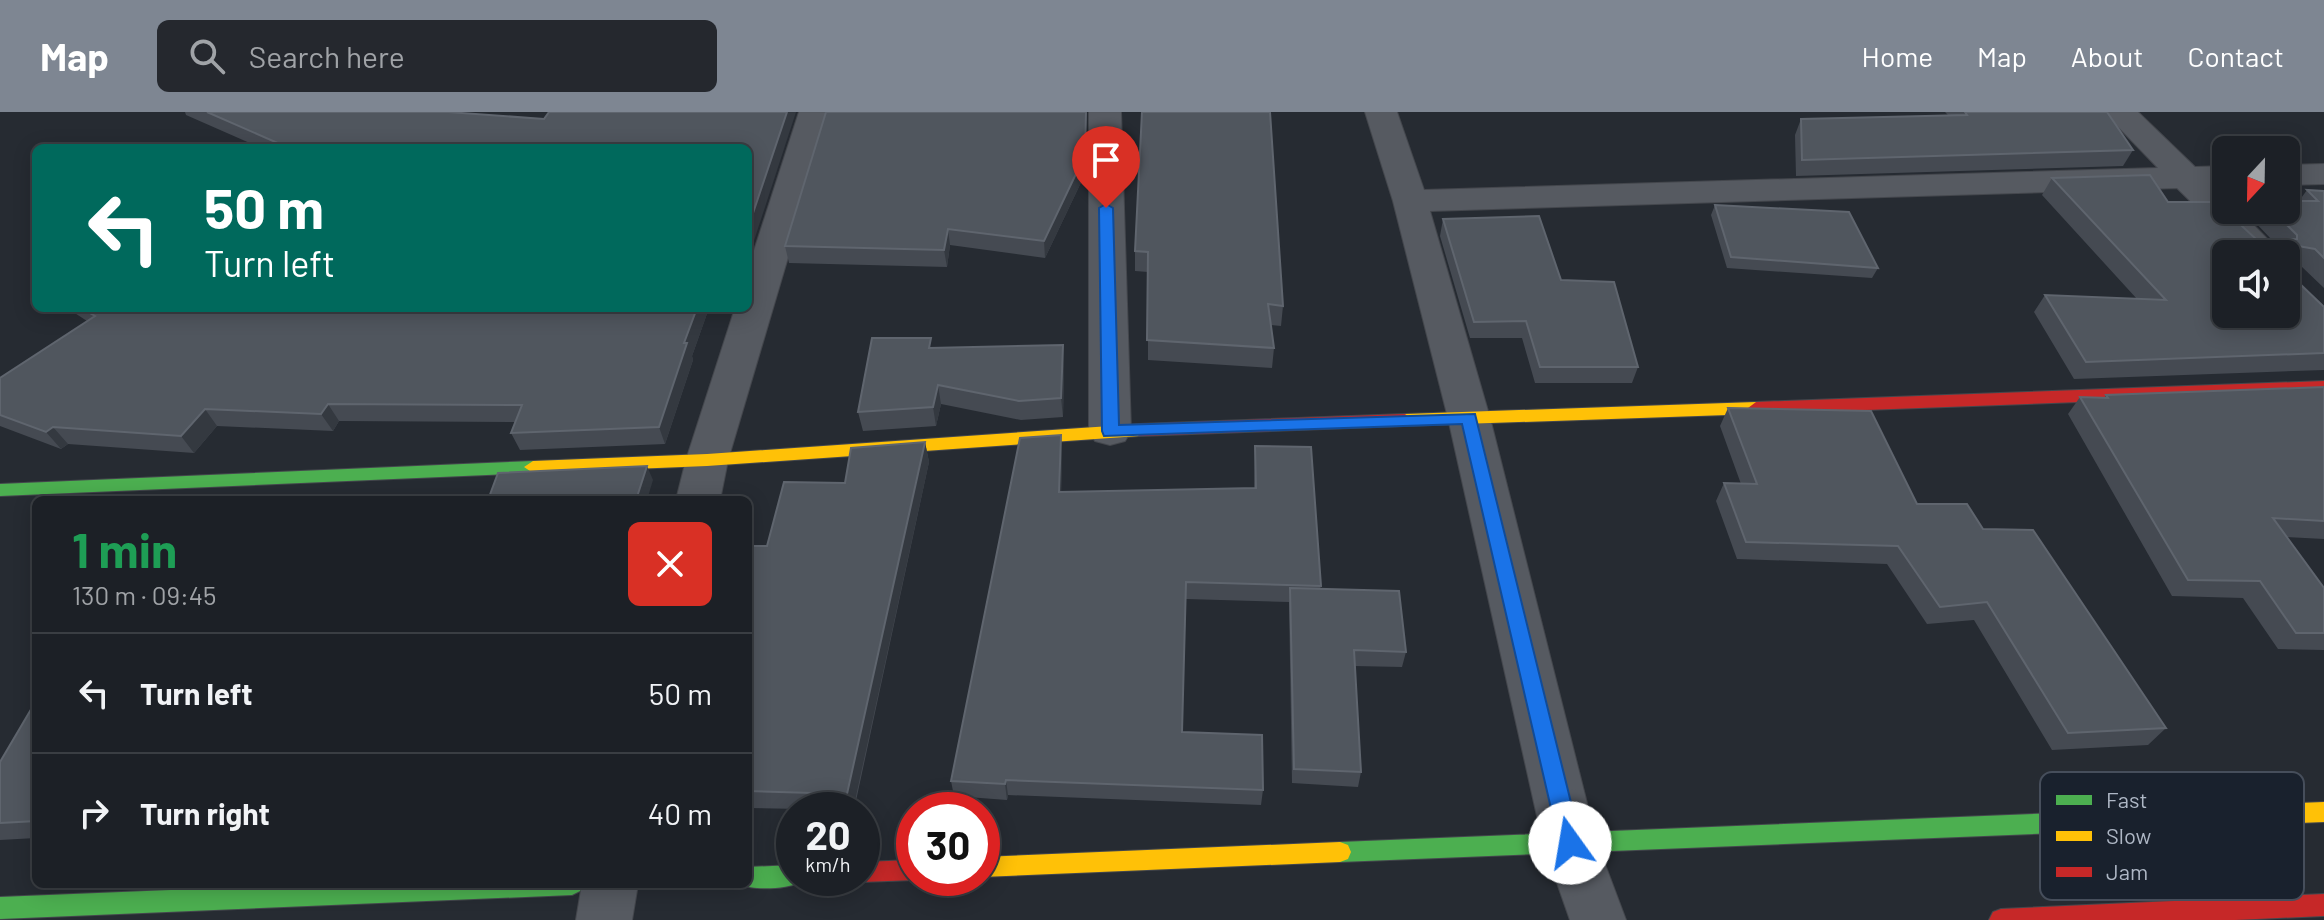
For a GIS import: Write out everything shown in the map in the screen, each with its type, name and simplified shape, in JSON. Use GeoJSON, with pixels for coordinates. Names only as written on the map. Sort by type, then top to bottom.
{"type":"FeatureCollection","features":[{"type":"Feature","properties":{"kind":"street"},"geometry":{"type":"LineString","coordinates":[[699,496],[707,460],[815,112]]}},
{"type":"Feature","properties":{"kind":"street"},"geometry":{"type":"LineString","coordinates":[[1105,112],[1110,431]]}},
{"type":"Feature","properties":{"kind":"street"},"geometry":{"type":"LineString","coordinates":[[1381,112],[1410,201],[1469,418],[1570,843],[1598,920]]}},
{"type":"Feature","properties":{"kind":"street"},"geometry":{"type":"LineString","coordinates":[[2120,112],[2250,240]]}},
{"type":"Feature","properties":{"kind":"street"},"geometry":{"type":"LineString","coordinates":[[2300,175],[2324,174]]}},
{"type":"Feature","properties":{"kind":"street"},"geometry":{"type":"LineString","coordinates":[[1410,201],[2212,176]]}},
{"type":"Feature","properties":{"kind":"street"},"geometry":{"type":"LineString","coordinates":[[0,490],[707,460],[1110,431],[2324,387]]}},
{"type":"Feature","properties":{"kind":"street"},"geometry":{"type":"LineString","coordinates":[[2304,813],[2324,812]]}},
{"type":"Feature","properties":{"kind":"street"},"geometry":{"type":"LineString","coordinates":[[1000,866],[2040,824]]}},
{"type":"Feature","properties":{"kind":"street"},"geometry":{"type":"LineString","coordinates":[[752,877],[776,876]]}},
{"type":"Feature","properties":{"kind":"street"},"geometry":{"type":"LineString","coordinates":[[0,908],[477,888]]}},
{"type":"Feature","properties":{"kind":"street"},"geometry":{"type":"LineString","coordinates":[[604,920],[609,888]]}},
{"type":"Feature","properties":{"kind":"street"},"geometry":{"type":"LineString","coordinates":[[2001,920],[2324,905]]}},
{"type":"Feature","properties":{"kind":"building"},"geometry":{"type":"Polygon","coordinates":[[[207,112],[448,112],[544,119],[549,112],[787,112],[752,216],[752,144],[280,144],[207,112]]]}},
{"type":"Feature","properties":{"kind":"building"},"geometry":{"type":"Polygon","coordinates":[[[826,112],[1086,112],[1085,155],[1044,241],[948,229],[944,250],[785,246],[826,112]]]}},
{"type":"Feature","properties":{"kind":"building"},"geometry":{"type":"Polygon","coordinates":[[[1142,112],[1270,112],[1283,306],[1268,304],[1274,348],[1147,340],[1148,252],[1135,251],[1142,112]]]}},
{"type":"Feature","properties":{"kind":"building"},"geometry":{"type":"Polygon","coordinates":[[[1965,112],[2107,112],[2133,150],[1802,160],[1801,119],[1967,115],[1965,112]]]}},
{"type":"Feature","properties":{"kind":"building"},"geometry":{"type":"Polygon","coordinates":[[[2150,175],[2168,202],[2212,202],[2212,224],[2240,224],[2257,240],[2212,240],[2212,328],[2300,328],[2300,284],[2324,307],[2324,353],[2086,362],[2045,295],[2166,300],[2052,178],[2150,175]]]}},
{"type":"Feature","properties":{"kind":"building"},"geometry":{"type":"Polygon","coordinates":[[[2307,190],[2324,191],[2324,258],[2315,249],[2300,246],[2300,240],[2257,240],[2297,239],[2286,224],[2300,224],[2300,201],[2318,201],[2307,190]]]}},
{"type":"Feature","properties":{"kind":"building"},"geometry":{"type":"Polygon","coordinates":[[[1715,205],[1849,212],[1878,268],[1731,257],[1715,205]]]}},
{"type":"Feature","properties":{"kind":"building"},"geometry":{"type":"Polygon","coordinates":[[[1539,216],[1561,280],[1614,282],[1638,367],[1540,367],[1526,321],[1474,322],[1443,219],[1539,216]]]}},
{"type":"Feature","properties":{"kind":"building"},"geometry":{"type":"Polygon","coordinates":[[[88,312],[696,312],[659,427],[511,433],[522,405],[328,404],[321,414],[205,409],[181,436],[53,427],[46,432],[0,415],[0,378],[95,316],[88,312]]]}},
{"type":"Feature","properties":{"kind":"building"},"geometry":{"type":"Polygon","coordinates":[[[872,338],[931,338],[929,348],[1063,345],[1061,398],[1019,401],[938,385],[933,407],[858,412],[872,338]]]}},
{"type":"Feature","properties":{"kind":"building"},"geometry":{"type":"Polygon","coordinates":[[[2324,387],[2324,521],[2273,518],[2324,588],[2324,633],[2296,633],[2260,581],[2188,580],[2080,397],[2324,387]]]}},
{"type":"Feature","properties":{"kind":"building"},"geometry":{"type":"Polygon","coordinates":[[[1728,408],[1871,411],[1917,504],[1967,504],[1983,529],[2033,530],[2166,728],[2068,733],[1987,602],[1940,607],[1898,546],[1746,542],[1724,483],[1757,484],[1728,408]]]}},
{"type":"Feature","properties":{"kind":"building"},"geometry":{"type":"Polygon","coordinates":[[[1061,435],[1059,492],[1256,488],[1255,446],[1311,447],[1321,586],[1186,582],[1182,732],[1262,735],[1263,790],[1006,780],[1005,784],[951,781],[1020,438],[1061,435]]]}},
{"type":"Feature","properties":{"kind":"building"},"geometry":{"type":"Polygon","coordinates":[[[925,442],[847,792],[752,791],[752,546],[767,546],[784,482],[845,483],[851,448],[925,442]]]}},
{"type":"Feature","properties":{"kind":"building"},"geometry":{"type":"Polygon","coordinates":[[[647,466],[637,496],[489,496],[498,473],[647,466]]]}},
{"type":"Feature","properties":{"kind":"building"},"geometry":{"type":"Polygon","coordinates":[[[1290,588],[1399,591],[1406,652],[1354,650],[1361,772],[1294,769],[1290,588]]]}},
{"type":"Feature","properties":{"kind":"building"},"geometry":{"type":"Polygon","coordinates":[[[32,708],[32,821],[0,823],[0,762],[32,708]]]}},
{"type":"Feature","properties":{"kind":"traffic: fast"},"geometry":{"type":"LineString","coordinates":[[0,490],[533,467]]}},
{"type":"Feature","properties":{"kind":"traffic: fast"},"geometry":{"type":"LineString","coordinates":[[1340,852],[2040,824]]}},
{"type":"Feature","properties":{"kind":"traffic: fast"},"geometry":{"type":"LineString","coordinates":[[752,877],[776,876]]}},
{"type":"Feature","properties":{"kind":"traffic: fast"},"geometry":{"type":"LineString","coordinates":[[0,908],[477,888]]}},
{"type":"Feature","properties":{"kind":"traffic: slow"},"geometry":{"type":"LineString","coordinates":[[1405,420],[1756,408]]}},
{"type":"Feature","properties":{"kind":"traffic: slow"},"geometry":{"type":"LineString","coordinates":[[533,467],[707,460],[1139,430]]}},
{"type":"Feature","properties":{"kind":"traffic: slow"},"geometry":{"type":"LineString","coordinates":[[2304,813],[2324,812]]}},
{"type":"Feature","properties":{"kind":"traffic: slow"},"geometry":{"type":"LineString","coordinates":[[1000,866],[1340,852]]}},
{"type":"Feature","properties":{"kind":"traffic: jam"},"geometry":{"type":"LineString","coordinates":[[1756,408],[2324,387]]}},
{"type":"Feature","properties":{"kind":"traffic: jam"},"geometry":{"type":"LineString","coordinates":[[1139,430],[1405,420]]}},
{"type":"Feature","properties":{"kind":"traffic: jam"},"geometry":{"type":"LineString","coordinates":[[880,871],[896,871]]}},
{"type":"Feature","properties":{"kind":"traffic: jam"},"geometry":{"type":"LineString","coordinates":[[2001,920],[2324,905]]}},
{"type":"Feature","properties":{"kind":"route"},"geometry":{"type":"LineString","coordinates":[[1106,208],[1110,431],[1469,418],[1570,843]]}}]}
